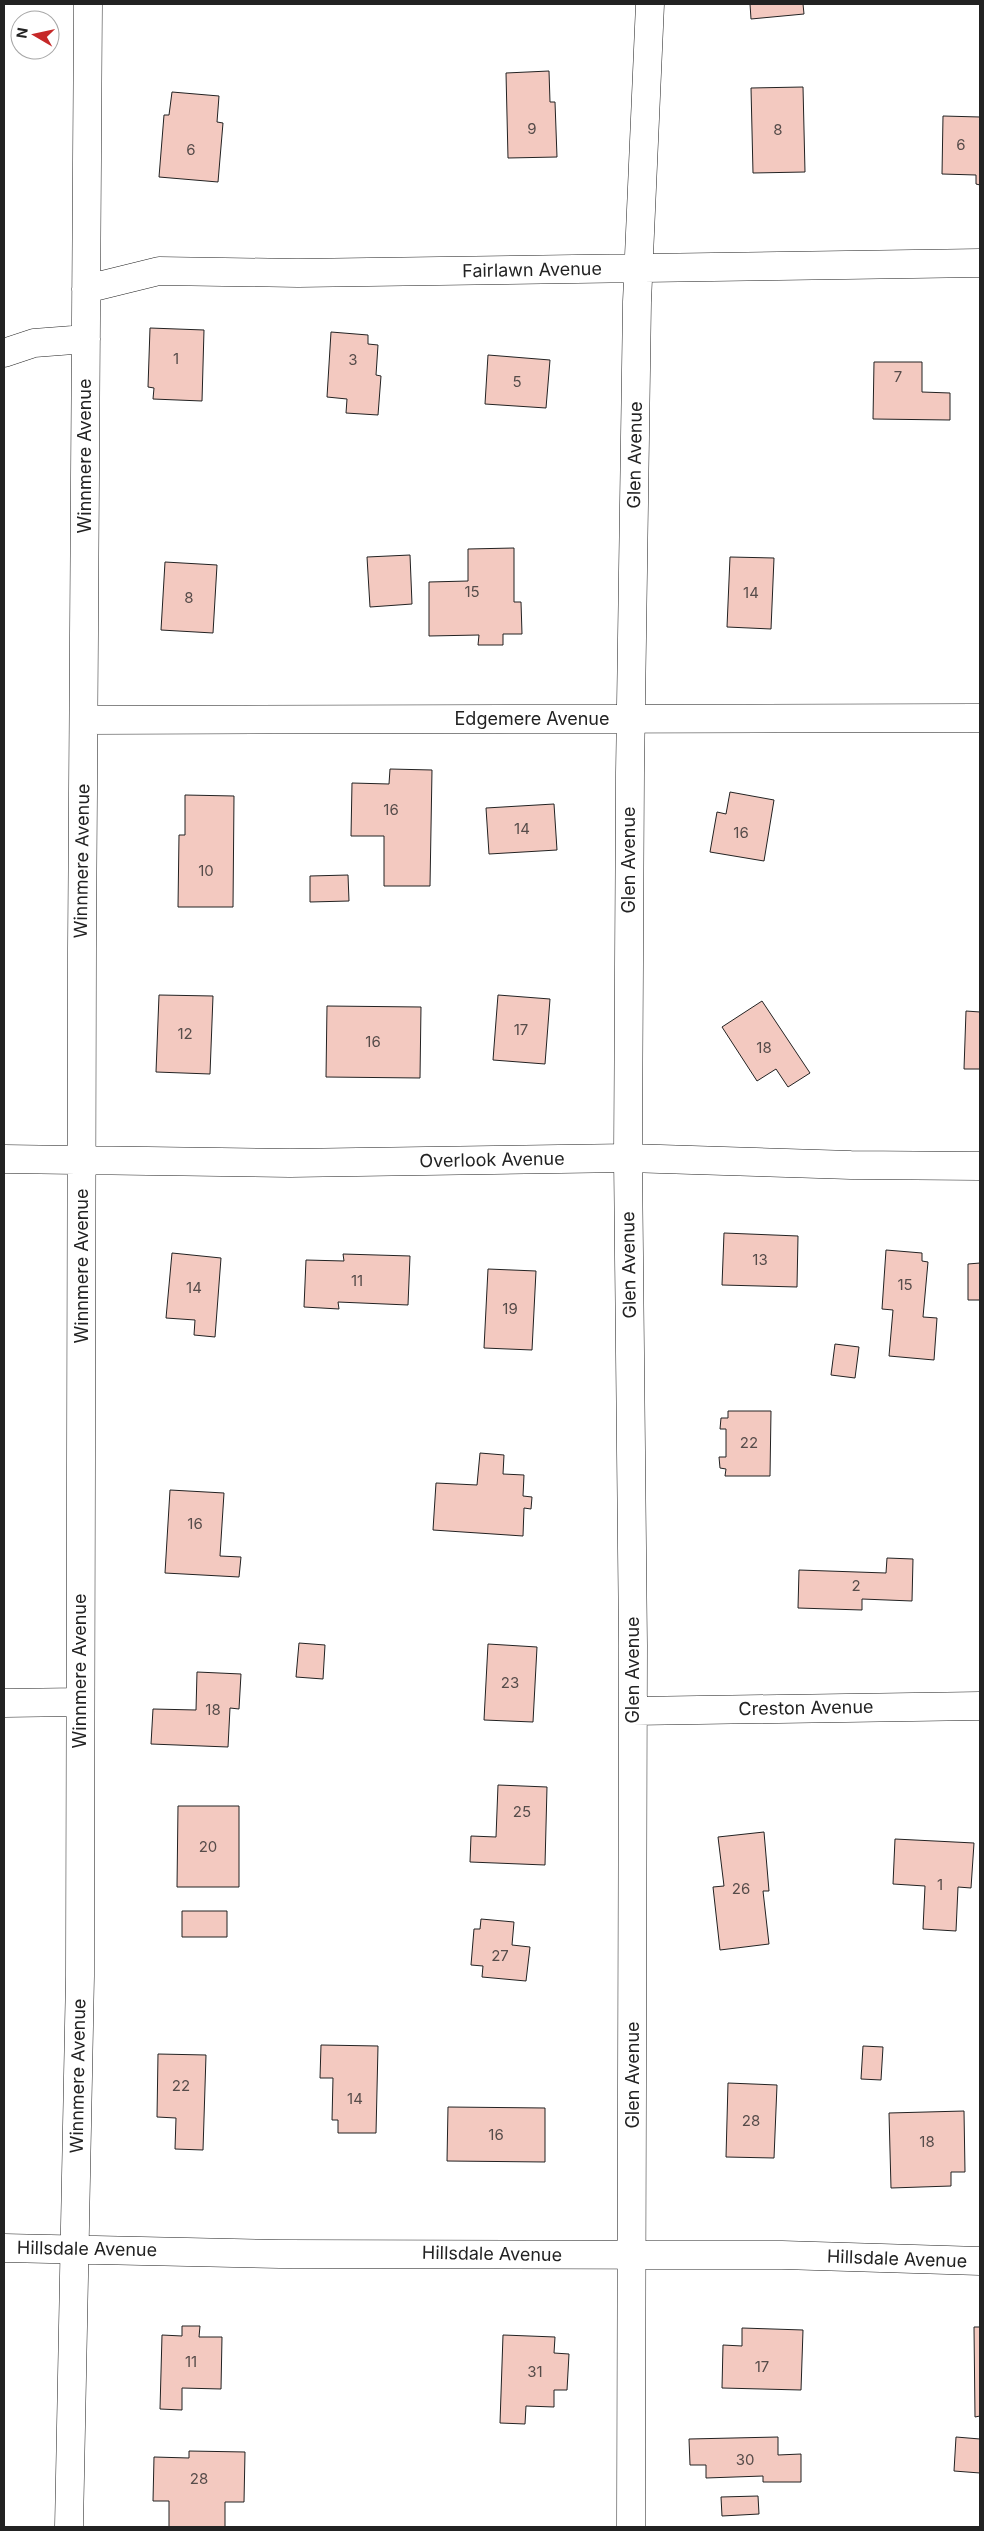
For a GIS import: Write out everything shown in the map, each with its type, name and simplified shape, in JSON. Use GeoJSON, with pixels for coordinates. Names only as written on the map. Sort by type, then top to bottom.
{"type":"FeatureCollection","features":[{"type":"Feature","properties":{"kind":"street","name":"Winnmere Avenue"},"geometry":{"type":"LineString","coordinates":[[69,2527],[80,1976],[88,4]]}},
{"type":"Feature","properties":{"kind":"street","name":"Glen Avenue"},"geometry":{"type":"LineString","coordinates":[[631,2527],[633,1711],[628,1158],[631,719],[638,269],[650,4]]}},
{"type":"Feature","properties":{"kind":"street","name":"Fairlawn Avenue"},"geometry":{"type":"LineString","coordinates":[[86,289],[158,271],[298,273],[980,263]]}},
{"type":"Feature","properties":{"kind":"street"},"geometry":{"type":"LineString","coordinates":[[4,353],[34,343],[86,339]]}},
{"type":"Feature","properties":{"kind":"street","name":"Edgemere Avenue"},"geometry":{"type":"LineString","coordinates":[[84,720],[980,718]]}},
{"type":"Feature","properties":{"kind":"street","name":"Overlook Avenue"},"geometry":{"type":"LineString","coordinates":[[4,1159],[290,1163],[628,1158],[851,1165],[980,1166]]}},
{"type":"Feature","properties":{"kind":"street"},"geometry":{"type":"LineString","coordinates":[[4,1703],[80,1702]]}},
{"type":"Feature","properties":{"kind":"street","name":"Creston Avenue"},"geometry":{"type":"LineString","coordinates":[[633,1711],[980,1706]]}},
{"type":"Feature","properties":{"kind":"street","name":"Hillsdale Avenue"},"geometry":{"type":"LineString","coordinates":[[4,2248],[74,2248],[280,2254],[782,2255],[980,2261]]}},
{"type":"Feature","properties":{"kind":"building"},"geometry":{"type":"Polygon","coordinates":[[[750,4],[803,4],[804,14],[751,19],[750,4]]]}},
{"type":"Feature","properties":{"kind":"building"},"geometry":{"type":"Polygon","coordinates":[[[549,71],[550,102],[555,102],[557,157],[508,158],[506,73],[549,71]]]}},
{"type":"Feature","properties":{"kind":"building"},"geometry":{"type":"Polygon","coordinates":[[[803,87],[805,172],[753,173],[751,88],[803,87]]]}},
{"type":"Feature","properties":{"kind":"building"},"geometry":{"type":"Polygon","coordinates":[[[172,92],[219,96],[217,122],[223,123],[218,182],[159,177],[164,115],[169,115],[172,92]]]}},
{"type":"Feature","properties":{"kind":"building"},"geometry":{"type":"Polygon","coordinates":[[[943,116],[980,117],[980,185],[976,184],[976,175],[942,174],[943,116]]]}},
{"type":"Feature","properties":{"kind":"building"},"geometry":{"type":"Polygon","coordinates":[[[150,328],[204,330],[202,401],[153,399],[154,388],[148,387],[150,328]]]}},
{"type":"Feature","properties":{"kind":"building"},"geometry":{"type":"Polygon","coordinates":[[[331,332],[368,335],[368,344],[378,345],[376,375],[381,376],[378,415],[346,413],[347,399],[327,397],[331,332]]]}},
{"type":"Feature","properties":{"kind":"building"},"geometry":{"type":"Polygon","coordinates":[[[488,355],[550,360],[546,408],[485,404],[488,355]]]}},
{"type":"Feature","properties":{"kind":"building"},"geometry":{"type":"Polygon","coordinates":[[[874,362],[922,362],[922,392],[950,393],[950,420],[873,419],[874,362]]]}},
{"type":"Feature","properties":{"kind":"building"},"geometry":{"type":"Polygon","coordinates":[[[514,548],[514,602],[521,602],[522,634],[503,634],[503,645],[478,645],[479,635],[429,636],[429,582],[468,581],[468,549],[514,548]]]}},
{"type":"Feature","properties":{"kind":"building"},"geometry":{"type":"Polygon","coordinates":[[[410,555],[412,604],[370,607],[367,557],[410,555]]]}},
{"type":"Feature","properties":{"kind":"building"},"geometry":{"type":"Polygon","coordinates":[[[730,557],[774,558],[771,629],[727,627],[730,557]]]}},
{"type":"Feature","properties":{"kind":"building"},"geometry":{"type":"Polygon","coordinates":[[[165,562],[217,565],[213,633],[161,630],[165,562]]]}},
{"type":"Feature","properties":{"kind":"building"},"geometry":{"type":"Polygon","coordinates":[[[390,769],[432,770],[430,886],[384,886],[384,836],[351,836],[352,783],[389,784],[390,769]]]}},
{"type":"Feature","properties":{"kind":"building"},"geometry":{"type":"Polygon","coordinates":[[[730,792],[774,800],[764,861],[710,852],[717,812],[726,814],[730,792]]]}},
{"type":"Feature","properties":{"kind":"building"},"geometry":{"type":"Polygon","coordinates":[[[185,795],[234,796],[233,907],[178,907],[179,835],[185,835],[185,795]]]}},
{"type":"Feature","properties":{"kind":"building"},"geometry":{"type":"Polygon","coordinates":[[[554,804],[557,850],[489,854],[486,808],[554,804]]]}},
{"type":"Feature","properties":{"kind":"building"},"geometry":{"type":"Polygon","coordinates":[[[348,875],[349,901],[310,902],[310,876],[348,875]]]}},
{"type":"Feature","properties":{"kind":"building"},"geometry":{"type":"Polygon","coordinates":[[[159,995],[213,996],[210,1074],[156,1072],[159,995]]]}},
{"type":"Feature","properties":{"kind":"building"},"geometry":{"type":"Polygon","coordinates":[[[498,995],[550,999],[545,1064],[493,1060],[498,995]]]}},
{"type":"Feature","properties":{"kind":"building"},"geometry":{"type":"Polygon","coordinates":[[[762,1001],[810,1073],[788,1087],[776,1069],[757,1081],[722,1027],[762,1001]]]}},
{"type":"Feature","properties":{"kind":"building"},"geometry":{"type":"Polygon","coordinates":[[[327,1006],[421,1007],[420,1078],[326,1077],[327,1006]]]}},
{"type":"Feature","properties":{"kind":"building"},"geometry":{"type":"Polygon","coordinates":[[[966,1011],[980,1012],[980,1069],[964,1069],[966,1011]]]}},
{"type":"Feature","properties":{"kind":"building"},"geometry":{"type":"Polygon","coordinates":[[[724,1233],[798,1236],[797,1287],[722,1285],[724,1233]]]}},
{"type":"Feature","properties":{"kind":"building"},"geometry":{"type":"Polygon","coordinates":[[[886,1250],[922,1253],[922,1261],[928,1262],[923,1317],[937,1318],[934,1360],[889,1356],[893,1310],[882,1309],[886,1250]]]}},
{"type":"Feature","properties":{"kind":"building"},"geometry":{"type":"Polygon","coordinates":[[[172,1253],[221,1258],[215,1337],[194,1335],[195,1320],[166,1318],[172,1253]]]}},
{"type":"Feature","properties":{"kind":"building"},"geometry":{"type":"Polygon","coordinates":[[[343,1254],[410,1256],[408,1305],[338,1302],[339,1309],[304,1307],[306,1260],[344,1261],[343,1254]]]}},
{"type":"Feature","properties":{"kind":"building"},"geometry":{"type":"Polygon","coordinates":[[[980,1263],[980,1300],[968,1300],[968,1264],[980,1263]]]}},
{"type":"Feature","properties":{"kind":"building"},"geometry":{"type":"Polygon","coordinates":[[[488,1269],[536,1271],[532,1350],[484,1348],[488,1269]]]}},
{"type":"Feature","properties":{"kind":"building"},"geometry":{"type":"Polygon","coordinates":[[[835,1344],[859,1347],[855,1378],[831,1375],[835,1344]]]}},
{"type":"Feature","properties":{"kind":"building"},"geometry":{"type":"Polygon","coordinates":[[[728,1411],[771,1411],[770,1476],[725,1476],[726,1469],[720,1468],[719,1457],[726,1457],[726,1429],[720,1429],[721,1418],[728,1418],[728,1411]]]}},
{"type":"Feature","properties":{"kind":"building"},"geometry":{"type":"Polygon","coordinates":[[[480,1453],[504,1455],[503,1474],[524,1475],[523,1496],[532,1497],[531,1509],[524,1508],[523,1536],[433,1530],[436,1483],[477,1485],[480,1453]]]}},
{"type":"Feature","properties":{"kind":"building"},"geometry":{"type":"Polygon","coordinates":[[[170,1490],[224,1493],[220,1556],[241,1557],[239,1577],[165,1573],[170,1490]]]}},
{"type":"Feature","properties":{"kind":"building"},"geometry":{"type":"Polygon","coordinates":[[[887,1558],[913,1559],[912,1601],[862,1599],[862,1610],[798,1608],[799,1570],[886,1573],[887,1558]]]}},
{"type":"Feature","properties":{"kind":"building"},"geometry":{"type":"Polygon","coordinates":[[[299,1643],[325,1645],[323,1679],[296,1677],[299,1643]]]}},
{"type":"Feature","properties":{"kind":"building"},"geometry":{"type":"Polygon","coordinates":[[[488,1644],[537,1647],[533,1722],[484,1720],[488,1644]]]}},
{"type":"Feature","properties":{"kind":"building"},"geometry":{"type":"Polygon","coordinates":[[[197,1672],[241,1674],[239,1709],[230,1708],[228,1747],[151,1744],[153,1709],[196,1710],[197,1672]]]}},
{"type":"Feature","properties":{"kind":"building"},"geometry":{"type":"Polygon","coordinates":[[[498,1785],[547,1787],[545,1865],[470,1862],[471,1836],[496,1837],[498,1785]]]}},
{"type":"Feature","properties":{"kind":"building"},"geometry":{"type":"Polygon","coordinates":[[[178,1806],[239,1806],[239,1887],[177,1887],[178,1806]]]}},
{"type":"Feature","properties":{"kind":"building"},"geometry":{"type":"Polygon","coordinates":[[[764,1832],[769,1891],[763,1891],[769,1944],[720,1950],[713,1887],[724,1886],[718,1837],[764,1832]]]}},
{"type":"Feature","properties":{"kind":"building"},"geometry":{"type":"Polygon","coordinates":[[[895,1839],[974,1843],[971,1888],[958,1887],[956,1931],[923,1929],[925,1886],[893,1884],[895,1839]]]}},
{"type":"Feature","properties":{"kind":"building"},"geometry":{"type":"Polygon","coordinates":[[[182,1911],[227,1911],[227,1937],[182,1937],[182,1911]]]}},
{"type":"Feature","properties":{"kind":"building"},"geometry":{"type":"Polygon","coordinates":[[[481,1919],[514,1922],[512,1945],[530,1947],[526,1981],[482,1977],[483,1966],[471,1965],[474,1929],[480,1929],[481,1919]]]}},
{"type":"Feature","properties":{"kind":"building"},"geometry":{"type":"Polygon","coordinates":[[[321,2045],[378,2046],[376,2133],[338,2133],[338,2120],[332,2120],[333,2078],[320,2078],[321,2045]]]}},
{"type":"Feature","properties":{"kind":"building"},"geometry":{"type":"Polygon","coordinates":[[[863,2046],[883,2047],[881,2080],[861,2079],[863,2046]]]}},
{"type":"Feature","properties":{"kind":"building"},"geometry":{"type":"Polygon","coordinates":[[[158,2054],[206,2055],[203,2150],[175,2149],[176,2118],[157,2117],[158,2054]]]}},
{"type":"Feature","properties":{"kind":"building"},"geometry":{"type":"Polygon","coordinates":[[[728,2083],[777,2085],[774,2158],[726,2157],[728,2083]]]}},
{"type":"Feature","properties":{"kind":"building"},"geometry":{"type":"Polygon","coordinates":[[[448,2107],[545,2108],[545,2162],[447,2161],[448,2107]]]}},
{"type":"Feature","properties":{"kind":"building"},"geometry":{"type":"Polygon","coordinates":[[[964,2111],[965,2172],[951,2172],[951,2186],[891,2188],[889,2113],[964,2111]]]}},
{"type":"Feature","properties":{"kind":"building"},"geometry":{"type":"Polygon","coordinates":[[[182,2326],[200,2326],[199,2337],[222,2337],[221,2389],[182,2388],[182,2410],[160,2409],[162,2335],[182,2336],[182,2326]]]}},
{"type":"Feature","properties":{"kind":"building"},"geometry":{"type":"Polygon","coordinates":[[[974,2327],[980,2327],[980,2416],[975,2417],[974,2327]]]}},
{"type":"Feature","properties":{"kind":"building"},"geometry":{"type":"Polygon","coordinates":[[[742,2328],[803,2330],[801,2390],[722,2388],[723,2345],[742,2346],[742,2328]]]}},
{"type":"Feature","properties":{"kind":"building"},"geometry":{"type":"Polygon","coordinates":[[[503,2335],[555,2337],[554,2353],[569,2354],[567,2390],[554,2390],[554,2407],[526,2406],[525,2424],[500,2423],[503,2335]]]}},
{"type":"Feature","properties":{"kind":"building"},"geometry":{"type":"Polygon","coordinates":[[[778,2437],[778,2455],[801,2454],[801,2482],[763,2482],[763,2476],[706,2478],[706,2465],[690,2465],[689,2439],[778,2437]]]}},
{"type":"Feature","properties":{"kind":"building"},"geometry":{"type":"Polygon","coordinates":[[[956,2437],[980,2439],[980,2473],[954,2471],[956,2437]]]}},
{"type":"Feature","properties":{"kind":"building"},"geometry":{"type":"Polygon","coordinates":[[[189,2451],[245,2452],[244,2502],[225,2502],[225,2527],[169,2527],[169,2501],[153,2501],[154,2457],[189,2458],[189,2451]]]}},
{"type":"Feature","properties":{"kind":"building"},"geometry":{"type":"Polygon","coordinates":[[[758,2496],[759,2514],[722,2516],[721,2497],[758,2496]]]}}]}
